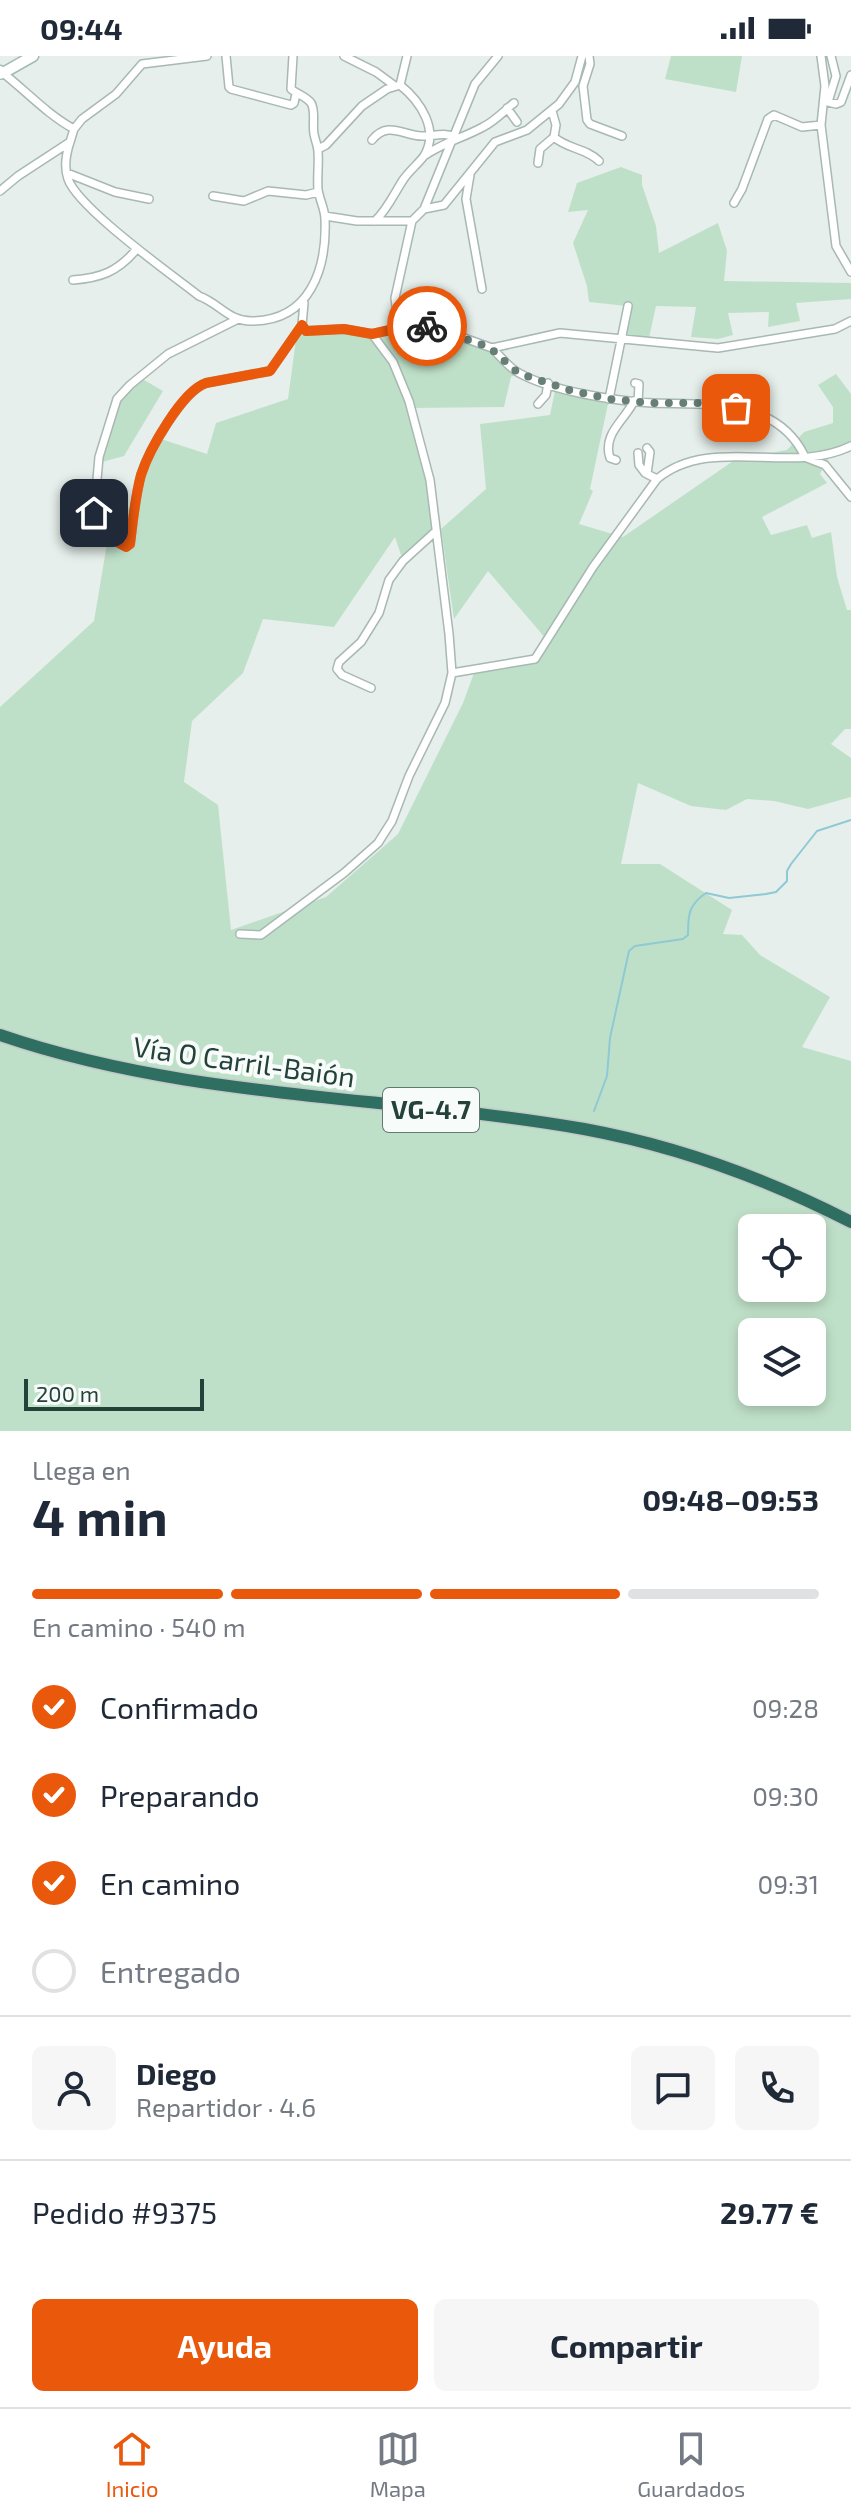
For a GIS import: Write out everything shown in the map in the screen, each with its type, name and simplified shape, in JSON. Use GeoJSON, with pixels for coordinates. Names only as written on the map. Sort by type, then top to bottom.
{"type":"FeatureCollection","features":[{"type":"Feature","properties":{"kind":"highway","name":"Vía O Carril-Baión"},"geometry":{"type":"LineString","coordinates":[[0,1035],[101,1065],[217,1086],[503,1118],[620,1137],[720,1165],[806,1199],[851,1222]]}},
{"type":"Feature","properties":{"kind":"street"},"geometry":{"type":"LineString","coordinates":[[33,56],[1,73],[40,102],[57,120],[74,129]]}},
{"type":"Feature","properties":{"kind":"street"},"geometry":{"type":"LineString","coordinates":[[207,56],[162,58],[142,64],[116,94],[82,119],[74,129],[66,161],[68,180],[78,194],[135,248],[199,296],[210,300],[227,316],[250,322],[282,317],[304,301]]}},
{"type":"Feature","properties":{"kind":"street"},"geometry":{"type":"LineString","coordinates":[[226,56],[231,89],[291,105],[296,94]]}},
{"type":"Feature","properties":{"kind":"street"},"geometry":{"type":"LineString","coordinates":[[238,319],[168,354],[117,399],[99,457],[94,513],[117,542],[126,547],[130,544],[142,471],[185,397],[206,383],[270,371],[302,325],[304,301],[319,268],[324,245],[325,216],[318,192],[318,149],[313,107],[291,89],[293,56]]}},
{"type":"Feature","properties":{"kind":"street"},"geometry":{"type":"LineString","coordinates":[[344,56],[397,86],[424,112],[429,135],[424,156]]}},
{"type":"Feature","properties":{"kind":"street"},"geometry":{"type":"LineString","coordinates":[[318,149],[326,145],[362,106],[397,86],[407,56]]}},
{"type":"Feature","properties":{"kind":"street"},"geometry":{"type":"LineString","coordinates":[[399,328],[395,298],[412,221],[424,209],[475,84],[498,56]]}},
{"type":"Feature","properties":{"kind":"street"},"geometry":{"type":"LineString","coordinates":[[582,56],[579,81],[590,124],[622,136]]}},
{"type":"Feature","properties":{"kind":"street"},"geometry":{"type":"LineString","coordinates":[[424,209],[444,205],[495,142],[527,130],[552,111],[579,81],[590,64],[589,56]]}},
{"type":"Feature","properties":{"kind":"street"},"geometry":{"type":"LineString","coordinates":[[821,56],[825,86],[821,125],[836,246],[851,272]]}},
{"type":"Feature","properties":{"kind":"street"},"geometry":{"type":"LineString","coordinates":[[825,101],[836,76],[831,56]]}},
{"type":"Feature","properties":{"kind":"street"},"geometry":{"type":"LineString","coordinates":[[825,101],[841,102],[851,75]]}},
{"type":"Feature","properties":{"kind":"street"},"geometry":{"type":"LineString","coordinates":[[375,221],[424,156],[455,137],[486,126],[511,106],[517,122]]}},
{"type":"Feature","properties":{"kind":"street"},"geometry":{"type":"LineString","coordinates":[[538,163],[540,149],[554,137],[556,125],[552,111]]}},
{"type":"Feature","properties":{"kind":"street"},"geometry":{"type":"LineString","coordinates":[[734,203],[768,119],[774,115],[802,127],[821,125]]}},
{"type":"Feature","properties":{"kind":"street"},"geometry":{"type":"LineString","coordinates":[[372,140],[377,134],[399,129],[416,136],[446,133],[455,137]]}},
{"type":"Feature","properties":{"kind":"street"},"geometry":{"type":"LineString","coordinates":[[554,137],[571,148],[591,154],[599,161]]}},
{"type":"Feature","properties":{"kind":"street"},"geometry":{"type":"LineString","coordinates":[[0,191],[70,142]]}},
{"type":"Feature","properties":{"kind":"street"},"geometry":{"type":"LineString","coordinates":[[67,173],[115,192],[149,199]]}},
{"type":"Feature","properties":{"kind":"street"},"geometry":{"type":"LineString","coordinates":[[470,175],[466,199],[482,289]]}},
{"type":"Feature","properties":{"kind":"street"},"geometry":{"type":"LineString","coordinates":[[213,196],[244,201],[268,191],[306,195],[318,192]]}},
{"type":"Feature","properties":{"kind":"street"},"geometry":{"type":"LineString","coordinates":[[325,216],[412,221]]}},
{"type":"Feature","properties":{"kind":"street"},"geometry":{"type":"LineString","coordinates":[[73,280],[94,279],[110,273],[123,265],[135,248]]}},
{"type":"Feature","properties":{"kind":"street"},"geometry":{"type":"LineString","coordinates":[[609,399],[628,306]]}},
{"type":"Feature","properties":{"kind":"street"},"geometry":{"type":"LineString","coordinates":[[492,348],[560,333],[718,348],[835,329],[851,321]]}},
{"type":"Feature","properties":{"kind":"street"},"geometry":{"type":"LineString","coordinates":[[302,325],[306,331],[344,329],[372,334],[431,326],[492,348],[518,373],[548,383],[609,399],[717,403],[755,413],[791,434],[805,457],[825,465],[851,497]]}},
{"type":"Feature","properties":{"kind":"street"},"geometry":{"type":"LineString","coordinates":[[240,934],[261,935],[344,873],[378,843],[392,821],[409,776],[445,703],[452,673],[430,480],[409,401],[393,362],[372,334]]}},
{"type":"Feature","properties":{"kind":"street"},"geometry":{"type":"LineString","coordinates":[[538,404],[546,395],[548,383]]}},
{"type":"Feature","properties":{"kind":"street"},"geometry":{"type":"LineString","coordinates":[[616,460],[609,456],[615,426],[636,401],[639,384],[635,383]]}},
{"type":"Feature","properties":{"kind":"street"},"geometry":{"type":"LineString","coordinates":[[452,673],[535,659],[593,567],[657,479],[669,469],[713,456],[769,459],[833,455],[851,446]]}},
{"type":"Feature","properties":{"kind":"street"},"geometry":{"type":"LineString","coordinates":[[647,448],[650,452],[647,474]]}},
{"type":"Feature","properties":{"kind":"street"},"geometry":{"type":"LineString","coordinates":[[638,453],[639,465],[657,479]]}},
{"type":"Feature","properties":{"kind":"street"},"geometry":{"type":"LineString","coordinates":[[661,461],[669,469]]}},
{"type":"Feature","properties":{"kind":"street"},"geometry":{"type":"LineString","coordinates":[[371,688],[342,675],[337,669],[339,662],[361,642],[379,613],[389,580],[403,561],[436,531]]}},
{"type":"Feature","properties":{"kind":"green space"},"geometry":{"type":"Polygon","coordinates":[[[671,56],[742,56],[736,92],[665,79],[671,56]]]}},
{"type":"Feature","properties":{"kind":"green space"},"geometry":{"type":"Polygon","coordinates":[[[621,167],[642,175],[642,185],[656,226],[659,253],[718,223],[727,251],[724,281],[851,283],[851,299],[796,303],[800,321],[768,327],[769,312],[728,313],[733,335],[718,339],[691,337],[696,307],[656,306],[649,338],[623,335],[627,306],[589,302],[573,243],[588,210],[568,212],[577,183],[621,167]]]}},
{"type":"Feature","properties":{"kind":"green space"},"geometry":{"type":"Polygon","coordinates":[[[431,326],[492,348],[518,373],[511,377],[504,407],[412,408],[430,480],[436,531],[403,561],[395,537],[334,627],[263,619],[243,673],[192,721],[184,782],[218,805],[231,930],[326,897],[398,834],[463,703],[474,673],[535,659],[547,640],[488,571],[454,619],[441,529],[486,489],[480,424],[550,415],[556,386],[609,399],[590,489],[593,491],[579,524],[623,537],[736,459],[787,450],[804,432],[833,423],[833,407],[818,385],[836,374],[851,394],[851,441],[833,450],[820,474],[827,483],[762,517],[771,535],[807,525],[812,538],[831,532],[837,577],[847,610],[851,610],[851,729],[845,729],[831,744],[851,758],[851,797],[808,809],[747,799],[726,810],[691,806],[638,783],[621,864],[660,864],[732,910],[723,934],[742,935],[760,955],[830,997],[802,1047],[851,1061],[851,1431],[0,1431],[0,707],[94,621],[113,508],[134,509],[142,471],[161,439],[207,454],[216,423],[288,399],[297,332],[344,329],[372,334],[431,326]]]}},
{"type":"Feature","properties":{"kind":"green space"},"geometry":{"type":"Polygon","coordinates":[[[139,377],[163,391],[124,456],[102,462],[117,406],[139,377]]]}},
{"type":"Feature","properties":{"kind":"waterway"},"geometry":{"type":"LineString","coordinates":[[594,1111],[607,1076],[610,1038],[629,951],[635,946],[683,939],[688,935],[692,907],[706,893],[729,898],[776,892],[787,881],[791,864],[817,831],[851,820]]}},
{"type":"Feature","properties":{"kind":"way so far"},"geometry":{"type":"LineString","coordinates":[[427,326],[492,348],[518,373],[569,390],[609,399],[652,403],[717,403],[736,408]]}},
{"type":"Feature","properties":{"kind":"route"},"geometry":{"type":"LineString","coordinates":[[94,513],[117,542],[126,547],[130,544],[142,471],[185,397],[206,383],[270,371],[302,325],[306,331],[344,329],[372,334],[427,326]]}}]}
